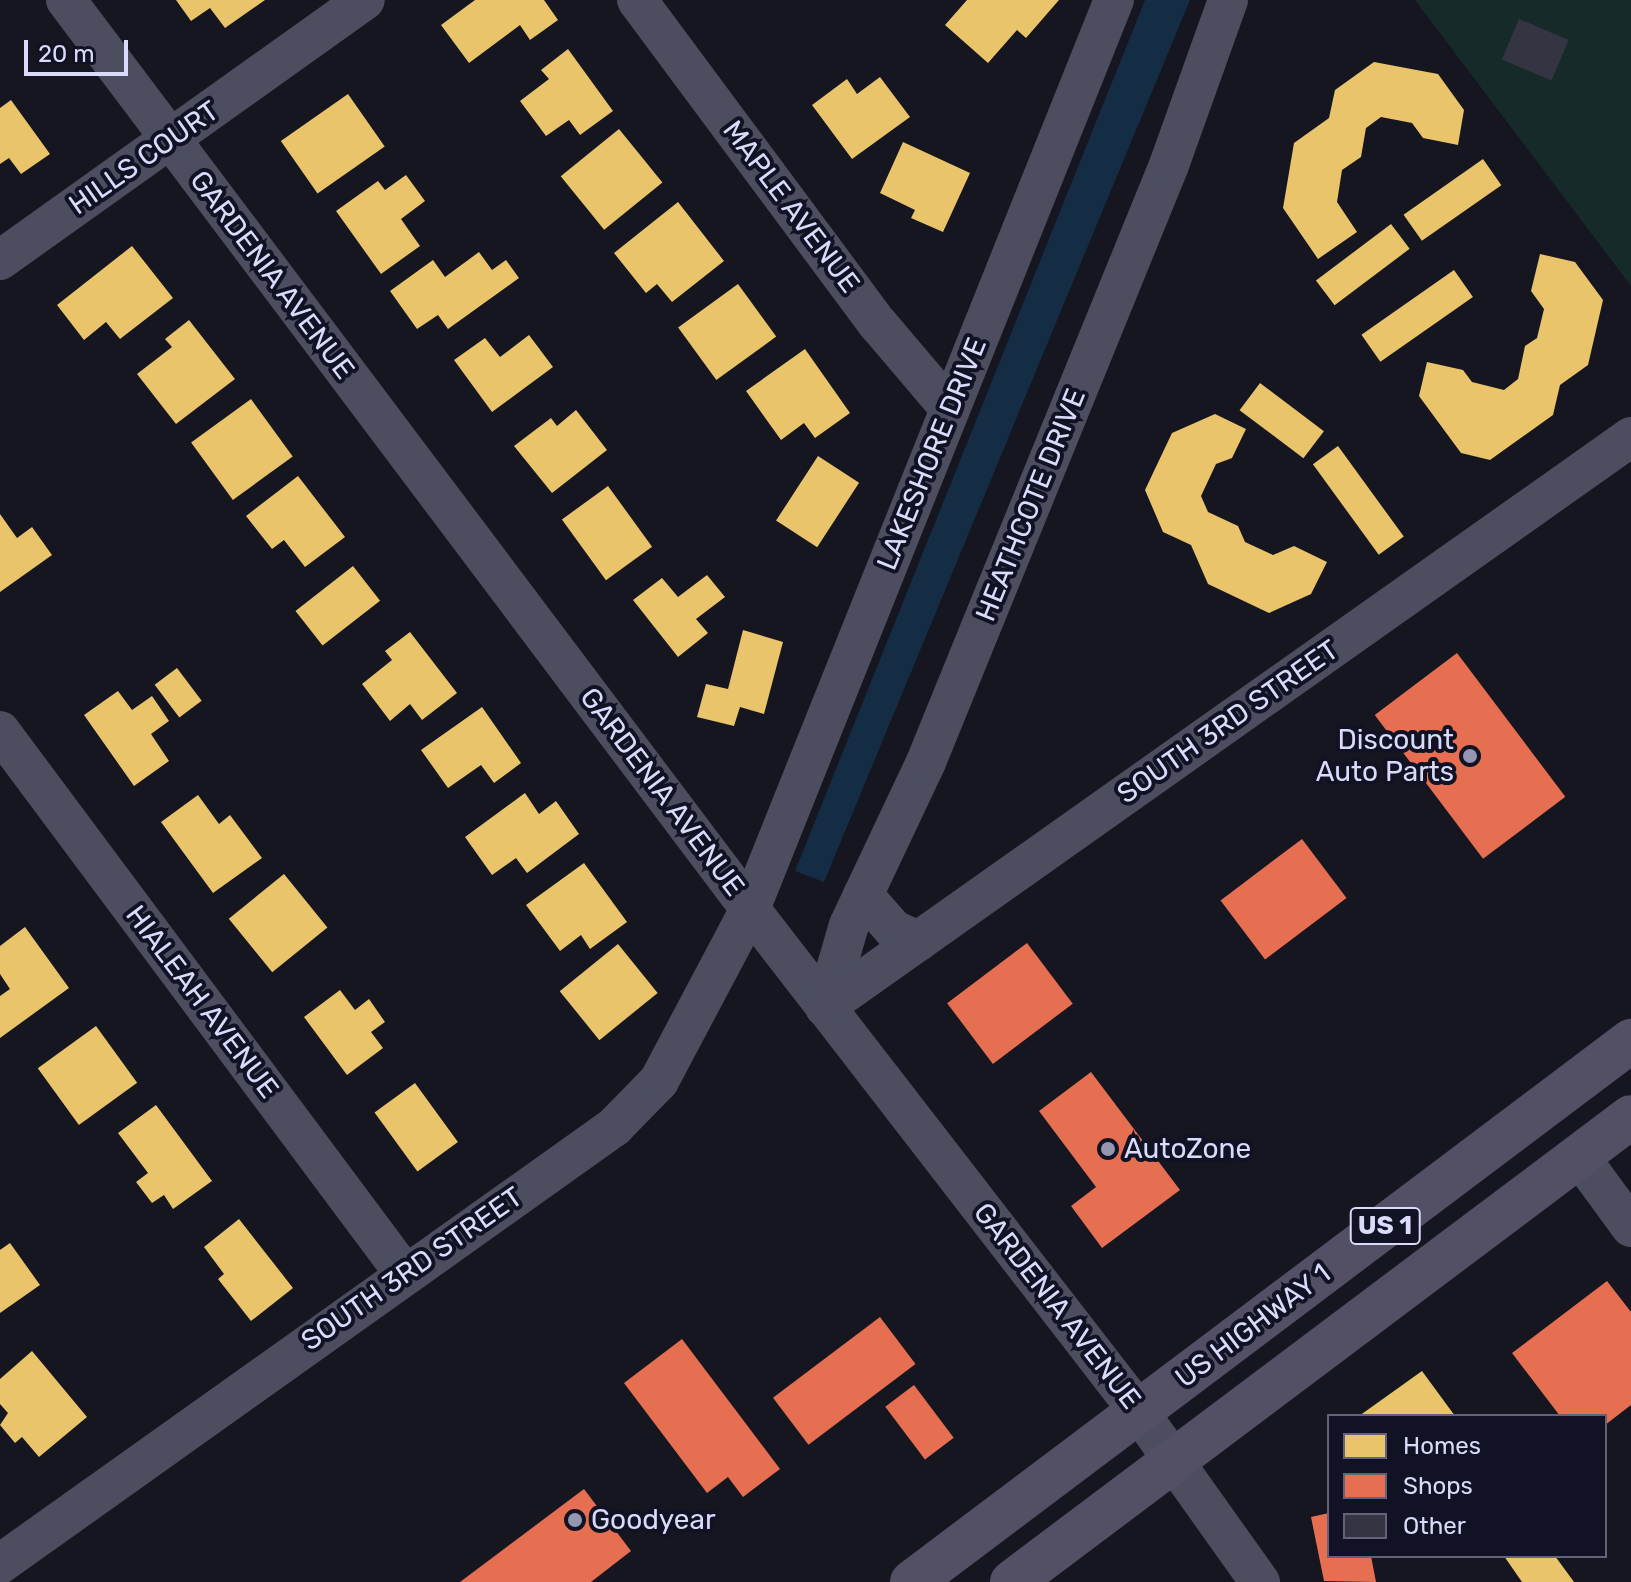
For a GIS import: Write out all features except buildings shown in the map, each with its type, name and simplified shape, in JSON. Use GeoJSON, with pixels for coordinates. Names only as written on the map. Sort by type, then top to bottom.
{"type":"FeatureCollection","features":[{"type":"Feature","properties":{"kind":"main road","name":"US HIGHWAY 1"},"geometry":{"type":"LineString","coordinates":[[912,1582],[1631,1041]]}},
{"type":"Feature","properties":{"kind":"main road","name":"US 1"},"geometry":{"type":"LineString","coordinates":[[1012,1582],[1631,1117]]}},
{"type":"Feature","properties":{"kind":"street","name":"GARDENIA AVENUE"},"geometry":{"type":"LineString","coordinates":[[66,0],[750,909],[1139,1412],[1260,1582]]}},
{"type":"Feature","properties":{"kind":"street","name":"HILLS COURT"},"geometry":{"type":"LineString","coordinates":[[0,260],[365,0]]}},
{"type":"Feature","properties":{"kind":"street","name":"MAPLE AVENUE"},"geometry":{"type":"LineString","coordinates":[[637,0],[878,324],[950,409]]}},
{"type":"Feature","properties":{"kind":"street","name":"LAKESHORE DRIVE"},"geometry":{"type":"LineString","coordinates":[[750,909],[1114,0]]}},
{"type":"Feature","properties":{"kind":"street","name":"HEATHCOTE DRIVE"},"geometry":{"type":"LineString","coordinates":[[825,1007],[863,895],[926,762],[1169,165],[1228,0]]}},
{"type":"Feature","properties":{"kind":"street","name":"SOUTH 3RD STREET"},"geometry":{"type":"LineString","coordinates":[[825,1007],[1631,437]]}},
{"type":"Feature","properties":{"kind":"street","name":"HIALEAH AVENUE"},"geometry":{"type":"LineString","coordinates":[[0,731],[404,1273]]}},
{"type":"Feature","properties":{"kind":"street"},"geometry":{"type":"LineString","coordinates":[[863,895],[894,930],[919,941]]}},
{"type":"Feature","properties":{"kind":"street","name":"SOUTH 3RD STREET"},"geometry":{"type":"LineString","coordinates":[[2,1558],[614,1127],[659,1081],[750,909]]}},
{"type":"Feature","properties":{"kind":"street"},"geometry":{"type":"LineString","coordinates":[[1579,1156],[1631,1227]]}},
{"type":"Feature","properties":{"kind":"green space"},"geometry":{"type":"Polygon","coordinates":[[[1415,0],[1631,0],[1631,286],[1415,0]]]}},
{"type":"Feature","properties":{"kind":"water"},"geometry":{"type":"Polygon","coordinates":[[[1145,0],[1190,0],[824,882],[795,871],[1145,0]]]}},
{"type":"Feature","properties":{"kind":"place","name":"Discount Auto Parts"},"geometry":{"type":"Point","coordinates":[1470,756]}},
{"type":"Feature","properties":{"kind":"place","name":"AutoZone"},"geometry":{"type":"Point","coordinates":[1108,1149]}},
{"type":"Feature","properties":{"kind":"place","name":"Goodyear"},"geometry":{"type":"Point","coordinates":[575,1520]}}]}
